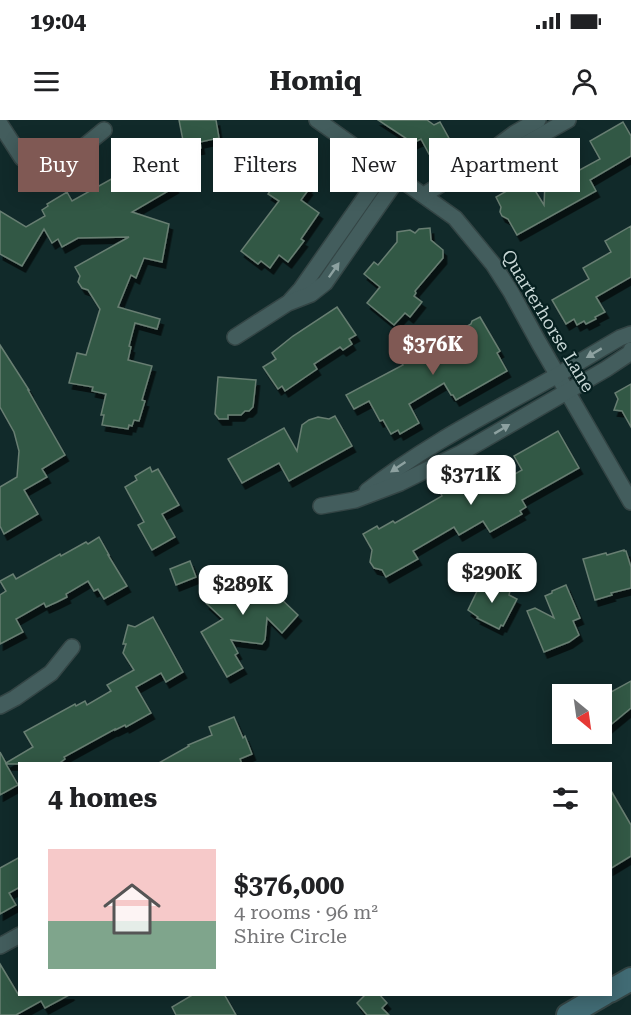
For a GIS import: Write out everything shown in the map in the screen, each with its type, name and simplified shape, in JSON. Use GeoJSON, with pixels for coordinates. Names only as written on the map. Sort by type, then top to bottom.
{"type":"FeatureCollection","features":[{"type":"Feature","properties":{"kind":"street","name":"Quarterhorse Lane"},"geometry":{"type":"LineString","coordinates":[[317,120],[342,138]]}},
{"type":"Feature","properties":{"kind":"street"},"geometry":{"type":"LineString","coordinates":[[508,138],[538,120]]}},
{"type":"Feature","properties":{"kind":"street"},"geometry":{"type":"LineString","coordinates":[[536,138],[568,120]]}},
{"type":"Feature","properties":{"kind":"street"},"geometry":{"type":"LineString","coordinates":[[0,124],[22,158],[38,164],[76,153],[104,130]]}},
{"type":"Feature","properties":{"kind":"street","name":"Quarterhorse Lane"},"geometry":{"type":"LineString","coordinates":[[417,190],[455,218],[493,264],[631,502]]}},
{"type":"Feature","properties":{"kind":"street"},"geometry":{"type":"LineString","coordinates":[[288,303],[302,289],[369,192]]}},
{"type":"Feature","properties":{"kind":"street"},"geometry":{"type":"LineString","coordinates":[[235,337],[288,303],[311,294],[325,283],[388,192]]}},
{"type":"Feature","properties":{"kind":"street"},"geometry":{"type":"LineString","coordinates":[[424,195],[429,192]]}},
{"type":"Feature","properties":{"kind":"street"},"geometry":{"type":"LineString","coordinates":[[355,500],[427,447],[620,338],[631,334]]}},
{"type":"Feature","properties":{"kind":"street"},"geometry":{"type":"LineString","coordinates":[[321,506],[355,500],[400,483],[460,453],[606,369],[631,350]]}},
{"type":"Feature","properties":{"kind":"street"},"geometry":{"type":"LineString","coordinates":[[0,706],[51,673],[72,647]]}},
{"type":"Feature","properties":{"kind":"street"},"geometry":{"type":"LineString","coordinates":[[0,946],[18,936]]}},
{"type":"Feature","properties":{"kind":"street"},"geometry":{"type":"LineString","coordinates":[[612,990],[631,979]]}},
{"type":"Feature","properties":{"kind":"street"},"geometry":{"type":"LineString","coordinates":[[568,1015],[601,996]]}},
{"type":"Feature","properties":{"kind":"building"},"geometry":{"type":"Polygon","coordinates":[[[179,120],[216,120],[219,138],[201,142],[201,138],[182,138],[179,120]]]}},
{"type":"Feature","properties":{"kind":"building"},"geometry":{"type":"Polygon","coordinates":[[[378,120],[427,120],[434,125],[440,122],[449,138],[429,138],[429,154],[421,139],[417,141],[417,138],[405,138],[378,120]]]}},
{"type":"Feature","properties":{"kind":"building"},"geometry":{"type":"Polygon","coordinates":[[[623,122],[631,136],[631,156],[590,180],[596,191],[517,235],[508,219],[502,216],[496,197],[505,192],[536,192],[544,205],[545,192],[580,192],[580,170],[600,159],[590,141],[623,122]]]}},
{"type":"Feature","properties":{"kind":"building"},"geometry":{"type":"Polygon","coordinates":[[[111,179],[111,192],[166,192],[132,212],[169,224],[162,262],[144,258],[136,278],[131,275],[118,307],[160,319],[157,329],[135,323],[128,360],[152,366],[142,400],[145,401],[139,421],[134,420],[128,429],[102,425],[104,415],[101,415],[106,394],[92,391],[93,387],[69,383],[77,353],[86,355],[100,309],[88,290],[82,288],[78,282],[80,276],[75,267],[129,237],[78,238],[62,247],[58,239],[52,243],[44,229],[22,266],[0,254],[0,211],[26,227],[45,216],[42,210],[48,206],[47,204],[67,192],[72,201],[88,192],[99,192],[99,186],[111,179]]]}},
{"type":"Feature","properties":{"kind":"building"},"geometry":{"type":"Polygon","coordinates":[[[269,192],[307,192],[301,200],[319,213],[301,239],[304,241],[288,262],[279,255],[270,268],[261,261],[258,264],[241,251],[279,201],[268,194],[269,192]]]}},
{"type":"Feature","properties":{"kind":"building"},"geometry":{"type":"Polygon","coordinates":[[[631,226],[631,277],[596,297],[605,312],[595,317],[596,319],[577,325],[574,319],[566,324],[552,300],[589,279],[583,268],[611,252],[605,241],[631,226]]]}},
{"type":"Feature","properties":{"kind":"building"},"geometry":{"type":"Polygon","coordinates":[[[430,228],[431,240],[443,250],[443,258],[415,291],[414,296],[422,302],[410,317],[405,313],[394,325],[367,303],[380,287],[364,274],[374,262],[378,265],[397,242],[397,232],[410,230],[415,233],[419,229],[430,228]]]}},
{"type":"Feature","properties":{"kind":"building"},"geometry":{"type":"Polygon","coordinates":[[[337,307],[356,335],[349,339],[352,344],[343,350],[340,347],[314,364],[317,369],[285,391],[282,386],[278,389],[263,367],[276,359],[272,353],[337,307]]]}},
{"type":"Feature","properties":{"kind":"building"},"geometry":{"type":"Polygon","coordinates":[[[480,317],[500,351],[497,353],[507,371],[456,400],[444,383],[409,404],[419,423],[400,434],[398,430],[391,434],[383,420],[380,421],[369,401],[354,409],[346,395],[403,365],[401,362],[439,340],[440,342],[480,317]]]}},
{"type":"Feature","properties":{"kind":"building"},"geometry":{"type":"Polygon","coordinates":[[[0,345],[29,390],[65,455],[42,469],[47,477],[24,490],[38,514],[4,534],[0,526],[0,487],[17,477],[19,451],[14,432],[0,407],[0,345]]]}},
{"type":"Feature","properties":{"kind":"building"},"geometry":{"type":"Polygon","coordinates":[[[218,377],[256,380],[253,407],[241,415],[228,415],[228,419],[219,419],[215,414],[218,377]]]}},
{"type":"Feature","properties":{"kind":"building"},"geometry":{"type":"Polygon","coordinates":[[[631,384],[631,427],[622,411],[614,410],[618,399],[615,393],[631,384]]]}},
{"type":"Feature","properties":{"kind":"building"},"geometry":{"type":"Polygon","coordinates":[[[335,416],[352,446],[289,481],[279,463],[242,483],[228,459],[284,428],[297,451],[302,425],[318,417],[329,419],[335,416]]]}},
{"type":"Feature","properties":{"kind":"building"},"geometry":{"type":"Polygon","coordinates":[[[558,431],[579,468],[522,500],[526,507],[520,511],[522,514],[490,532],[483,521],[459,535],[454,527],[413,551],[418,559],[386,577],[382,570],[374,568],[370,562],[372,550],[363,534],[377,526],[379,529],[393,521],[395,523],[475,475],[485,491],[522,470],[514,456],[558,431]]]}},
{"type":"Feature","properties":{"kind":"building"},"geometry":{"type":"Polygon","coordinates":[[[150,467],[152,472],[158,469],[179,505],[162,514],[175,537],[152,550],[138,525],[144,522],[125,487],[137,480],[135,476],[150,467]]]}},
{"type":"Feature","properties":{"kind":"building"},"geometry":{"type":"Polygon","coordinates":[[[99,537],[127,586],[104,599],[98,589],[94,591],[88,581],[66,594],[67,597],[46,607],[44,603],[16,619],[23,632],[0,644],[0,595],[6,591],[0,581],[13,574],[16,579],[60,554],[61,556],[99,537]]]}},
{"type":"Feature","properties":{"kind":"building"},"geometry":{"type":"Polygon","coordinates":[[[624,550],[631,567],[631,588],[595,600],[583,559],[624,550]]]}},
{"type":"Feature","properties":{"kind":"building"},"geometry":{"type":"Polygon","coordinates":[[[190,561],[196,577],[176,585],[170,569],[190,561]]]}},
{"type":"Feature","properties":{"kind":"building"},"geometry":{"type":"Polygon","coordinates":[[[234,567],[242,575],[248,568],[298,615],[282,633],[267,618],[265,640],[262,644],[231,640],[238,653],[235,655],[243,668],[227,677],[201,632],[223,619],[206,603],[205,598],[234,567]]]}},
{"type":"Feature","properties":{"kind":"building"},"geometry":{"type":"Polygon","coordinates":[[[482,581],[489,584],[490,581],[510,591],[509,595],[517,599],[503,626],[501,625],[499,629],[477,618],[468,610],[482,581]]]}},
{"type":"Feature","properties":{"kind":"building"},"geometry":{"type":"Polygon","coordinates":[[[566,585],[580,618],[573,621],[579,635],[569,642],[544,652],[527,611],[535,608],[554,618],[545,596],[566,585]]]}},
{"type":"Feature","properties":{"kind":"building"},"geometry":{"type":"Polygon","coordinates":[[[153,617],[183,672],[166,682],[161,673],[136,687],[151,713],[126,727],[125,725],[115,729],[64,757],[65,759],[61,762],[6,764],[18,785],[0,795],[0,752],[6,763],[33,747],[24,732],[75,704],[76,706],[85,701],[87,705],[111,691],[107,685],[134,670],[123,653],[126,644],[123,644],[128,625],[135,627],[153,617]]]}},
{"type":"Feature","properties":{"kind":"building"},"geometry":{"type":"Polygon","coordinates":[[[631,681],[631,708],[612,724],[612,691],[631,681]]]}},
{"type":"Feature","properties":{"kind":"building"},"geometry":{"type":"Polygon","coordinates":[[[234,717],[252,754],[240,759],[241,762],[161,762],[188,745],[212,735],[209,727],[234,717]]]}},
{"type":"Feature","properties":{"kind":"building"},"geometry":{"type":"Polygon","coordinates":[[[612,792],[631,825],[631,856],[612,868],[612,792]]]}},
{"type":"Feature","properties":{"kind":"building"},"geometry":{"type":"Polygon","coordinates":[[[18,858],[18,888],[9,893],[16,905],[0,914],[0,868],[18,858]]]}},
{"type":"Feature","properties":{"kind":"building"},"geometry":{"type":"Polygon","coordinates":[[[0,964],[18,996],[67,996],[45,1008],[41,1001],[16,1015],[0,1015],[0,964]]]}},
{"type":"Feature","properties":{"kind":"building"},"geometry":{"type":"Polygon","coordinates":[[[191,996],[225,996],[236,1015],[176,1015],[172,1007],[191,996]]]}},
{"type":"Feature","properties":{"kind":"building"},"geometry":{"type":"Polygon","coordinates":[[[364,996],[381,996],[387,1003],[382,1008],[389,1015],[367,1015],[357,1003],[364,996]]]}}]}
